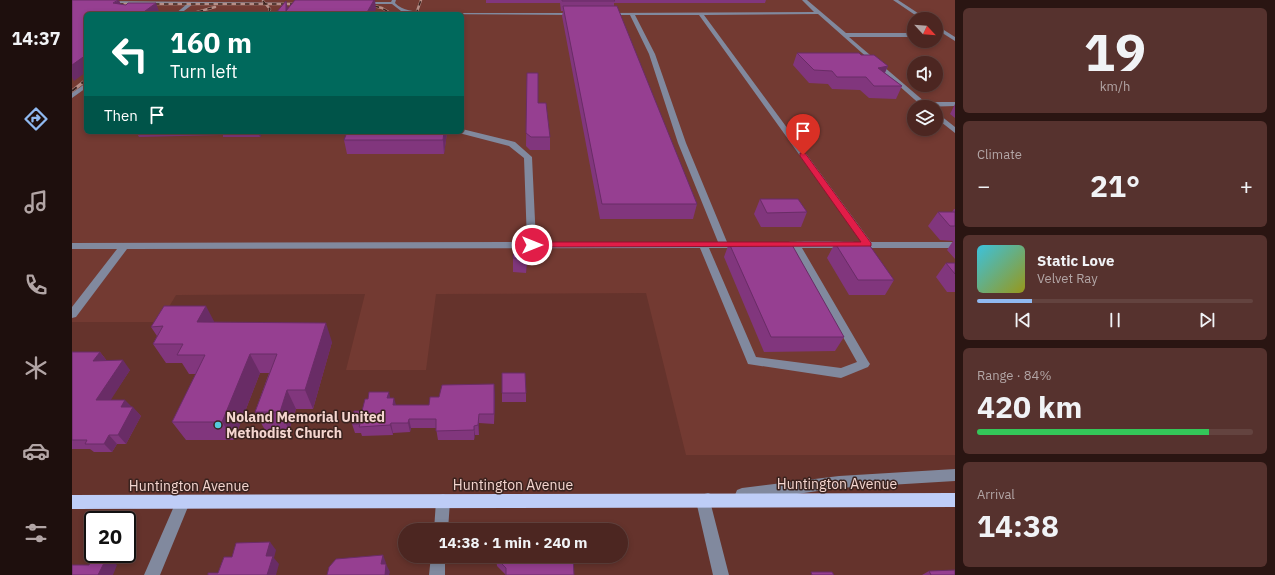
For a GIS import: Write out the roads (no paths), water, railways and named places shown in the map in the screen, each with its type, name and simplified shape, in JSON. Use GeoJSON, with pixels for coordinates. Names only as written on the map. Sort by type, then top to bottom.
{"type":"FeatureCollection","features":[{"type":"Feature","properties":{"kind":"main road","name":"Huntington Avenue"},"geometry":{"type":"LineString","coordinates":[[72,502],[955,500]]}},
{"type":"Feature","properties":{"kind":"street"},"geometry":{"type":"LineString","coordinates":[[804,0],[919,100]]}},
{"type":"Feature","properties":{"kind":"street"},"geometry":{"type":"LineString","coordinates":[[895,0],[913,12]]}},
{"type":"Feature","properties":{"kind":"street"},"geometry":{"type":"LineString","coordinates":[[100,2],[185,1],[192,3],[279,2],[312,4]]}},
{"type":"Feature","properties":{"kind":"street"},"geometry":{"type":"LineString","coordinates":[[125,2],[127,8]]}},
{"type":"Feature","properties":{"kind":"street"},"geometry":{"type":"LineString","coordinates":[[356,3],[394,2],[397,8],[404,12]]}},
{"type":"Feature","properties":{"kind":"street"},"geometry":{"type":"LineString","coordinates":[[181,12],[192,3]]}},
{"type":"Feature","properties":{"kind":"street"},"geometry":{"type":"LineString","coordinates":[[700,13],[868,244]]}},
{"type":"Feature","properties":{"kind":"street"},"geometry":{"type":"LineString","coordinates":[[600,14],[819,13]]}},
{"type":"Feature","properties":{"kind":"street"},"geometry":{"type":"LineString","coordinates":[[464,14],[584,14]]}},
{"type":"Feature","properties":{"kind":"street"},"geometry":{"type":"LineString","coordinates":[[632,14],[652,54],[682,143],[724,245]]}},
{"type":"Feature","properties":{"kind":"street"},"geometry":{"type":"LineString","coordinates":[[943,32],[955,39]]}},
{"type":"Feature","properties":{"kind":"street"},"geometry":{"type":"LineString","coordinates":[[844,35],[907,35]]}},
{"type":"Feature","properties":{"kind":"street"},"geometry":{"type":"LineString","coordinates":[[943,35],[948,35]]}},
{"type":"Feature","properties":{"kind":"street"},"geometry":{"type":"LineString","coordinates":[[72,96],[84,87]]}},
{"type":"Feature","properties":{"kind":"street"},"geometry":{"type":"LineString","coordinates":[[943,105],[955,104]]}},
{"type":"Feature","properties":{"kind":"street"},"geometry":{"type":"LineString","coordinates":[[943,120],[955,131]]}},
{"type":"Feature","properties":{"kind":"street"},"geometry":{"type":"LineString","coordinates":[[464,132],[512,144],[528,157],[532,245]]}},
{"type":"Feature","properties":{"kind":"street"},"geometry":{"type":"LineString","coordinates":[[703,245],[752,360],[841,373],[864,364],[795,244]]}},
{"type":"Feature","properties":{"kind":"street"},"geometry":{"type":"LineString","coordinates":[[72,246],[748,245]]}},
{"type":"Feature","properties":{"kind":"street"},"geometry":{"type":"LineString","coordinates":[[771,245],[955,245]]}},
{"type":"Feature","properties":{"kind":"street"},"geometry":{"type":"LineString","coordinates":[[72,314],[124,246]]}},
{"type":"Feature","properties":{"kind":"street"},"geometry":{"type":"LineString","coordinates":[[721,575],[703,501],[839,482],[955,475]]}},
{"type":"Feature","properties":{"kind":"street"},"geometry":{"type":"LineString","coordinates":[[442,523],[444,501]]}},
{"type":"Feature","properties":{"kind":"street"},"geometry":{"type":"LineString","coordinates":[[152,575],[183,502]]}},
{"type":"Feature","properties":{"kind":"street"},"geometry":{"type":"LineString","coordinates":[[437,575],[438,563]]}},
{"type":"Feature","properties":{"kind":"railway"},"geometry":{"type":"LineString","coordinates":[[417,12],[421,0]]}},
{"type":"Feature","properties":{"kind":"railway"},"geometry":{"type":"LineString","coordinates":[[110,4],[266,4]]}},
{"type":"Feature","properties":{"kind":"railway"},"geometry":{"type":"LineString","coordinates":[[266,4],[304,4]]}},
{"type":"Feature","properties":{"kind":"railway"},"geometry":{"type":"LineString","coordinates":[[266,4],[270,9],[269,12]]}},
{"type":"Feature","properties":{"kind":"railway"},"geometry":{"type":"LineString","coordinates":[[366,4],[382,8],[389,12]]}},
{"type":"Feature","properties":{"kind":"railway"},"geometry":{"type":"LineString","coordinates":[[197,12],[215,7]]}},
{"type":"Feature","properties":{"kind":"railway"},"geometry":{"type":"LineString","coordinates":[[72,91],[84,82]]}},
{"type":"Feature","properties":{"kind":"place","name":"Noland Memorial United Methodist Church"},"geometry":{"type":"Point","coordinates":[218,425]}}]}
